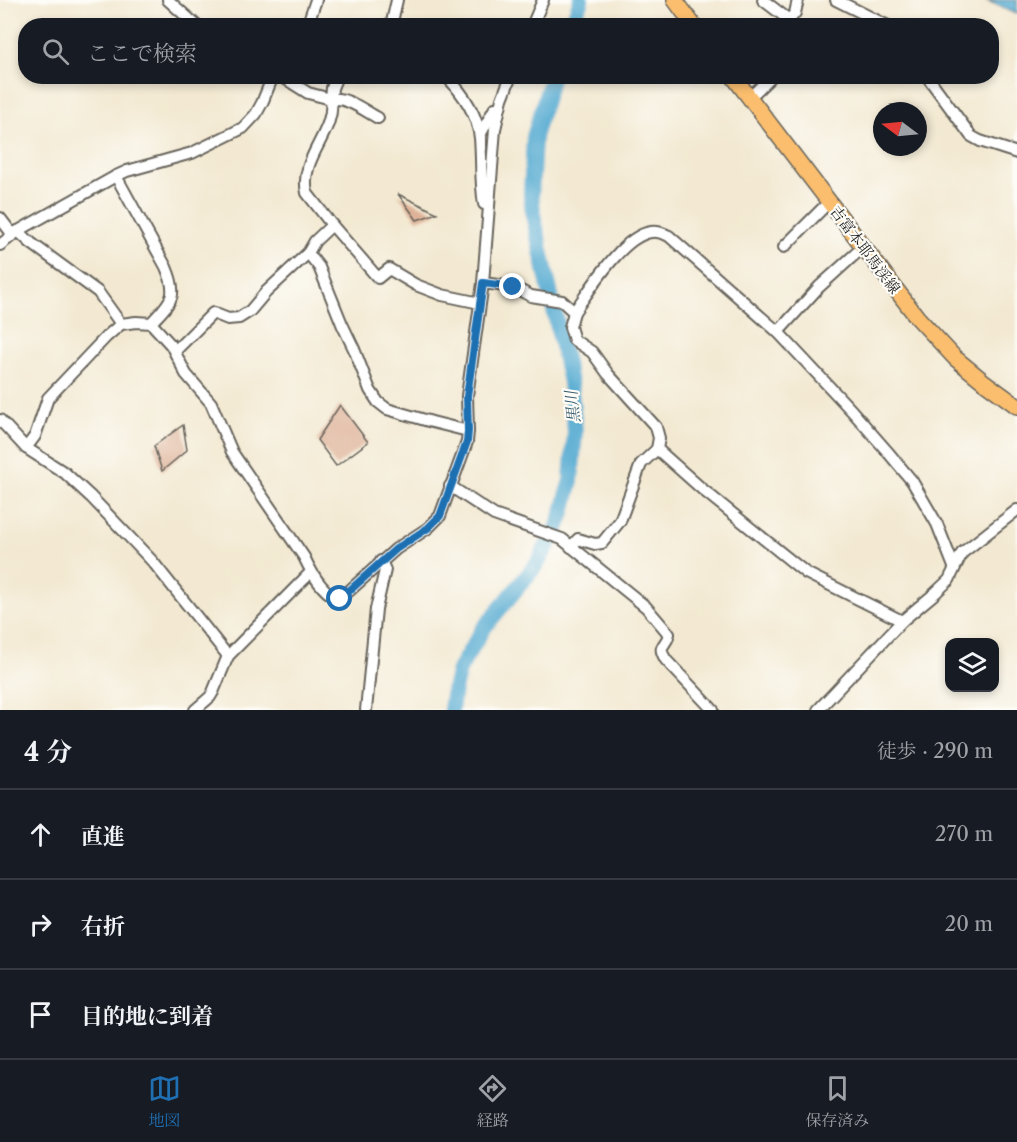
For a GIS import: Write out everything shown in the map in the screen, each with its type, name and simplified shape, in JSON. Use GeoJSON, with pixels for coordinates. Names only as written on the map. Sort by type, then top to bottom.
{"type":"FeatureCollection","features":[{"type":"Feature","properties":{"kind":"main road"},"geometry":{"type":"LineString","coordinates":[[675,0],[688,18]]}},
{"type":"Feature","properties":{"kind":"main road","name":"吉富本耶馬渓線"},"geometry":{"type":"LineString","coordinates":[[739,84],[917,317],[944,347],[983,381],[1017,406]]}},
{"type":"Feature","properties":{"kind":"street"},"geometry":{"type":"LineString","coordinates":[[168,0],[188,18]]}},
{"type":"Feature","properties":{"kind":"street"},"geometry":{"type":"LineString","coordinates":[[310,18],[316,0]]}},
{"type":"Feature","properties":{"kind":"street"},"geometry":{"type":"LineString","coordinates":[[395,18],[397,0]]}},
{"type":"Feature","properties":{"kind":"street"},"geometry":{"type":"LineString","coordinates":[[535,18],[543,0]]}},
{"type":"Feature","properties":{"kind":"street"},"geometry":{"type":"LineString","coordinates":[[763,0],[783,18]]}},
{"type":"Feature","properties":{"kind":"street"},"geometry":{"type":"LineString","coordinates":[[792,18],[798,0]]}},
{"type":"Feature","properties":{"kind":"street"},"geometry":{"type":"LineString","coordinates":[[836,0],[872,18]]}},
{"type":"Feature","properties":{"kind":"street"},"geometry":{"type":"LineString","coordinates":[[0,246],[16,233],[127,171],[192,153],[243,128],[256,114],[271,84]]}},
{"type":"Feature","properties":{"kind":"street"},"geometry":{"type":"LineString","coordinates":[[289,84],[308,93],[346,100],[378,118]]}},
{"type":"Feature","properties":{"kind":"street"},"geometry":{"type":"LineString","coordinates":[[334,84],[332,107],[324,135],[310,157],[308,165],[305,187],[307,193],[378,278],[388,269],[416,285],[442,295],[480,303]]}},
{"type":"Feature","properties":{"kind":"street"},"geometry":{"type":"LineString","coordinates":[[454,84],[461,92],[474,115],[480,135],[482,191],[484,204],[488,206]]}},
{"type":"Feature","properties":{"kind":"street"},"geometry":{"type":"LineString","coordinates":[[26,448],[35,436],[48,398],[106,337],[121,324],[151,323],[175,351],[186,374],[211,404],[232,452],[304,557],[311,573],[332,597],[340,599],[381,561],[428,528],[440,516],[467,442],[467,396],[483,283],[495,129],[508,84]]}},
{"type":"Feature","properties":{"kind":"street"},"geometry":{"type":"LineString","coordinates":[[749,98],[764,84]]}},
{"type":"Feature","properties":{"kind":"street"},"geometry":{"type":"LineString","coordinates":[[933,84],[971,136],[1017,153]]}},
{"type":"Feature","properties":{"kind":"street"},"geometry":{"type":"LineString","coordinates":[[480,135],[495,108],[500,109]]}},
{"type":"Feature","properties":{"kind":"street"},"geometry":{"type":"LineString","coordinates":[[116,177],[173,282],[170,302],[151,323]]}},
{"type":"Feature","properties":{"kind":"street"},"geometry":{"type":"LineString","coordinates":[[784,247],[829,202]]}},
{"type":"Feature","properties":{"kind":"street"},"geometry":{"type":"LineString","coordinates":[[0,218],[16,233],[98,292],[121,324]]}},
{"type":"Feature","properties":{"kind":"street"},"geometry":{"type":"LineString","coordinates":[[175,351],[213,313],[228,319],[239,318],[250,311],[266,292],[308,253],[315,241],[332,225]]}},
{"type":"Feature","properties":{"kind":"street"},"geometry":{"type":"LineString","coordinates":[[571,547],[578,538],[595,544],[602,543],[620,521],[641,464],[657,449],[659,438],[656,427],[608,374],[592,352],[574,340],[570,327],[574,312],[626,245],[646,233],[660,232],[669,236],[778,332],[852,411],[912,481],[937,524],[954,567]]}},
{"type":"Feature","properties":{"kind":"street"},"geometry":{"type":"LineString","coordinates":[[778,332],[819,287],[863,247]]}},
{"type":"Feature","properties":{"kind":"street"},"geometry":{"type":"LineString","coordinates":[[308,253],[319,267],[370,390],[378,402],[387,409],[468,431]]}},
{"type":"Feature","properties":{"kind":"street"},"geometry":{"type":"LineString","coordinates":[[483,283],[513,287],[531,296],[561,301],[574,312]]}},
{"type":"Feature","properties":{"kind":"street"},"geometry":{"type":"LineString","coordinates":[[0,420],[26,448],[65,473],[98,505],[153,562],[228,656]]}},
{"type":"Feature","properties":{"kind":"street"},"geometry":{"type":"LineString","coordinates":[[657,449],[702,489],[806,573],[902,621]]}},
{"type":"Feature","properties":{"kind":"street"},"geometry":{"type":"LineString","coordinates":[[450,486],[494,515],[562,539],[646,608],[668,632],[669,637],[661,648],[663,656],[713,710]]}},
{"type":"Feature","properties":{"kind":"street"},"geometry":{"type":"LineString","coordinates":[[818,710],[902,621],[949,580],[962,553],[1017,510]]}},
{"type":"Feature","properties":{"kind":"street"},"geometry":{"type":"LineString","coordinates":[[366,710],[375,609],[384,570],[381,561]]}},
{"type":"Feature","properties":{"kind":"street"},"geometry":{"type":"LineString","coordinates":[[195,710],[210,697],[228,656],[311,573]]}},
{"type":"Feature","properties":{"kind":"water"},"geometry":{"type":"Polygon","coordinates":[[[986,0],[1017,0],[1017,14],[986,0]]]}},
{"type":"Feature","properties":{"kind":"building"},"geometry":{"type":"Polygon","coordinates":[[[398,194],[437,213],[417,220],[398,194]]]}},
{"type":"Feature","properties":{"kind":"building"},"geometry":{"type":"Polygon","coordinates":[[[340,405],[368,442],[336,466],[317,440],[340,405]]]}},
{"type":"Feature","properties":{"kind":"building"},"geometry":{"type":"Polygon","coordinates":[[[183,425],[187,450],[162,471],[154,446],[183,425]]]}},
{"type":"Feature","properties":{"kind":"waterway","name":"黒川"},"geometry":{"type":"LineString","coordinates":[[574,18],[581,0]]}},
{"type":"Feature","properties":{"kind":"waterway","name":"黒川"},"geometry":{"type":"LineString","coordinates":[[451,710],[459,670],[483,629],[537,564],[557,529],[571,480],[575,431],[570,382],[534,219],[531,195],[534,137],[550,84]]}},
{"type":"Feature","properties":{"kind":"route"},"geometry":{"type":"LineString","coordinates":[[340,599],[396,549],[428,528],[440,516],[467,442],[467,396],[483,283],[513,287]]}}]}
